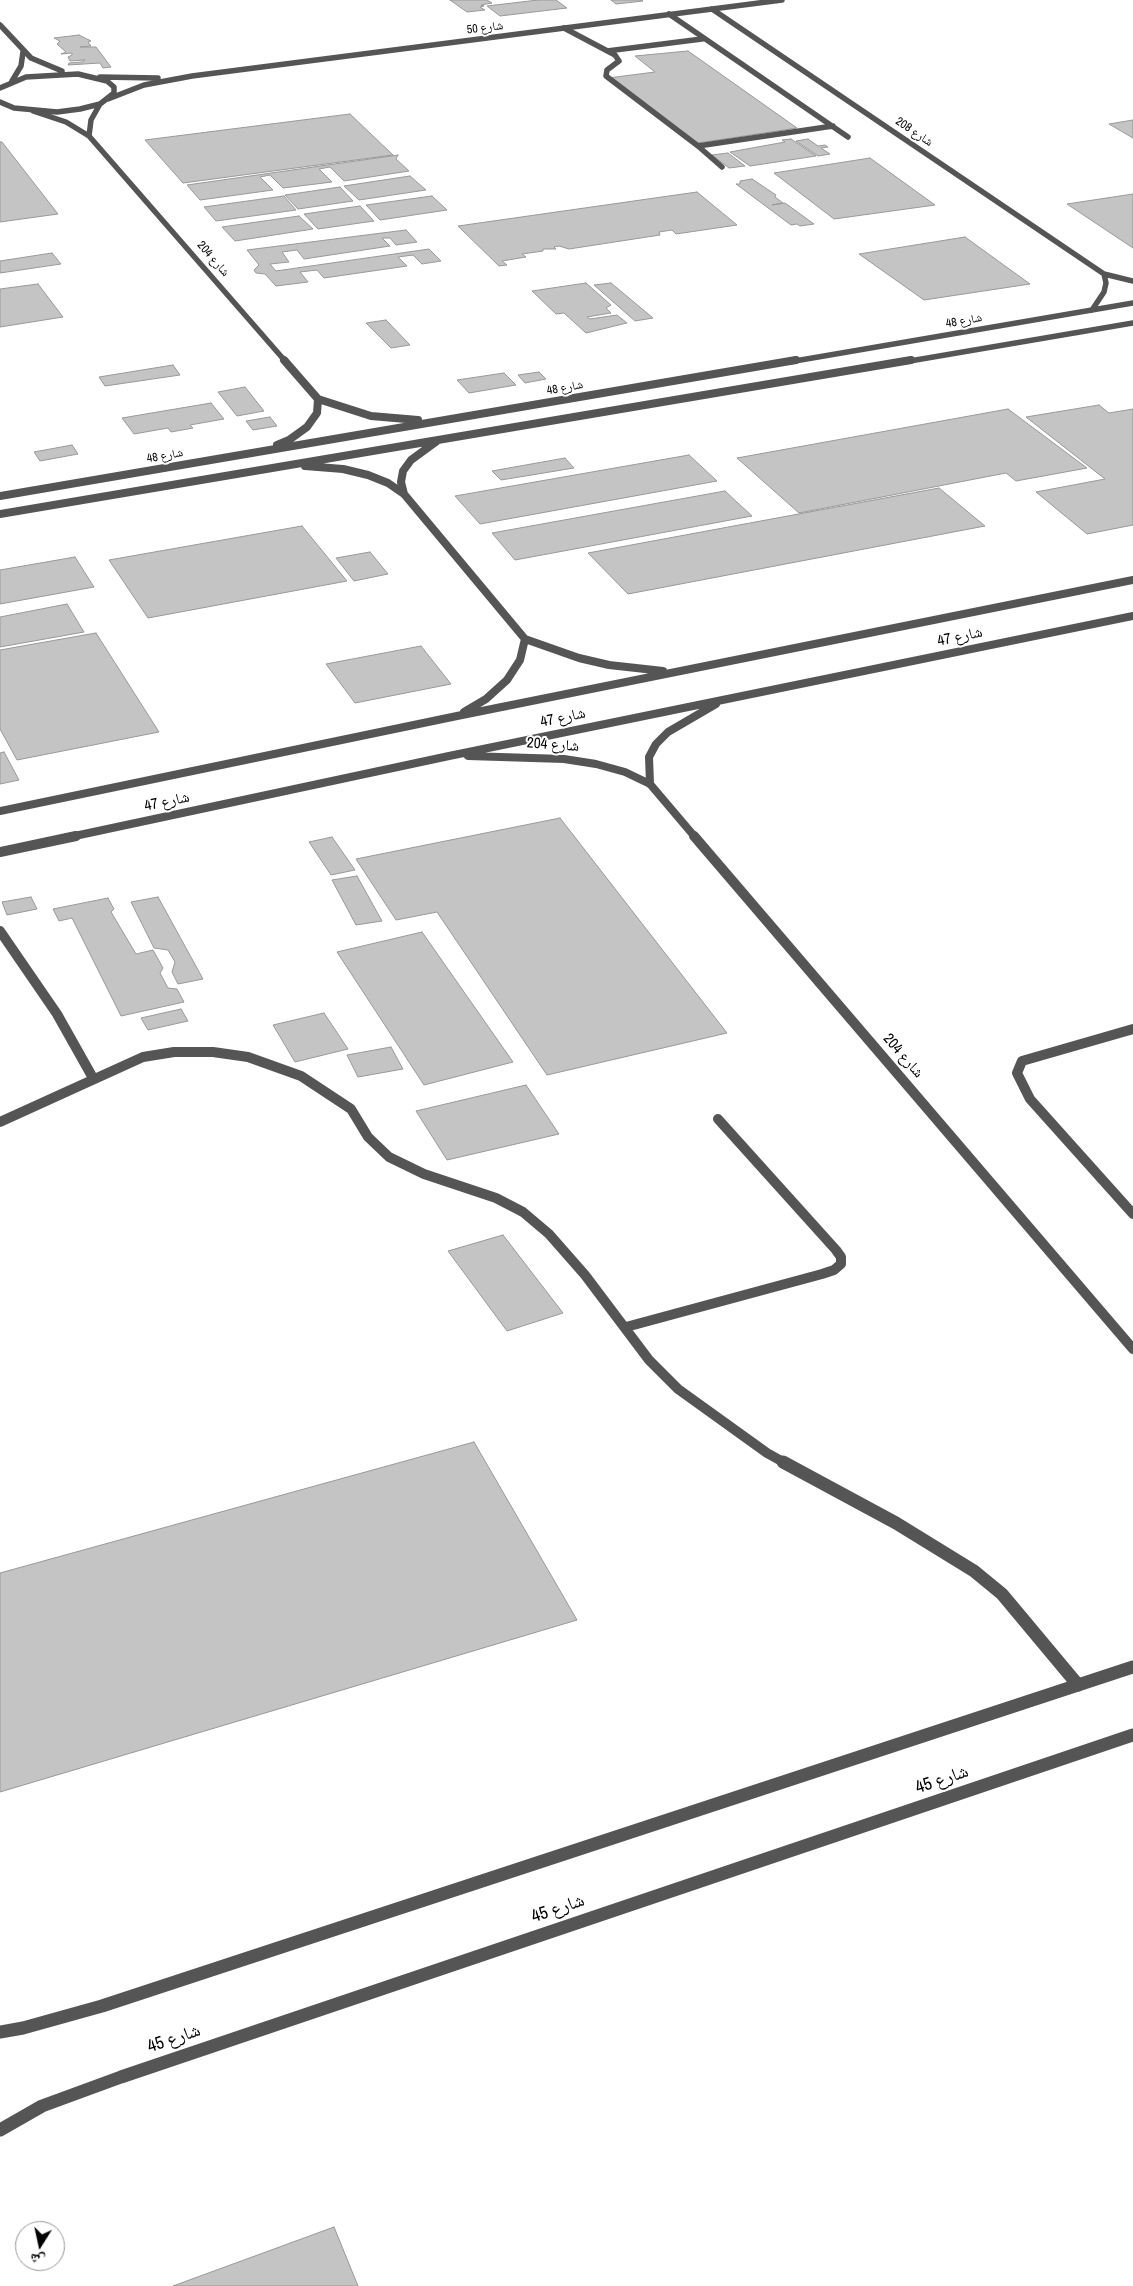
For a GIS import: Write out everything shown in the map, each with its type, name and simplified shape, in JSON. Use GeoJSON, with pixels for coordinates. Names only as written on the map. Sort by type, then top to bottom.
{"type":"FeatureCollection","features":[{"type":"Feature","properties":{"kind":"street","name":"شارع 50"},"geometry":{"type":"LineString","coordinates":[[100,104],[108,99],[144,86],[192,76],[782,0]]}},
{"type":"Feature","properties":{"kind":"street","name":"شارع 208"},"geometry":{"type":"LineString","coordinates":[[712,9],[1104,274],[1133,281]]}},
{"type":"Feature","properties":{"kind":"street"},"geometry":{"type":"LineString","coordinates":[[668,14],[848,137]]}},
{"type":"Feature","properties":{"kind":"street"},"geometry":{"type":"LineString","coordinates":[[0,25],[23,52],[42,65],[107,81],[114,87],[114,93],[108,99]]}},
{"type":"Feature","properties":{"kind":"street"},"geometry":{"type":"LineString","coordinates":[[564,28],[607,51],[619,60],[607,70],[606,76],[698,146],[722,167]]}},
{"type":"Feature","properties":{"kind":"street"},"geometry":{"type":"LineString","coordinates":[[607,51],[702,39]]}},
{"type":"Feature","properties":{"kind":"street"},"geometry":{"type":"LineString","coordinates":[[12,81],[21,66],[23,52]]}},
{"type":"Feature","properties":{"kind":"street"},"geometry":{"type":"LineString","coordinates":[[0,88],[12,81],[43,75],[78,74]]}},
{"type":"Feature","properties":{"kind":"street","name":"شارع 50"},"geometry":{"type":"LineString","coordinates":[[94,77],[192,76]]}},
{"type":"Feature","properties":{"kind":"street"},"geometry":{"type":"LineString","coordinates":[[0,102],[14,108]]}},
{"type":"Feature","properties":{"kind":"street"},"geometry":{"type":"LineString","coordinates":[[0,108],[33,111],[80,109],[100,104]]}},
{"type":"Feature","properties":{"kind":"street"},"geometry":{"type":"LineString","coordinates":[[89,136],[91,120],[100,104]]}},
{"type":"Feature","properties":{"kind":"street","name":"شارع 204"},"geometry":{"type":"LineString","coordinates":[[33,111],[66,122],[89,136],[318,399],[371,416],[404,420],[439,421]]}},
{"type":"Feature","properties":{"kind":"street"},"geometry":{"type":"LineString","coordinates":[[698,146],[833,126]]}},
{"type":"Feature","properties":{"kind":"street"},"geometry":{"type":"LineString","coordinates":[[1092,310],[1104,292],[1106,283],[1104,274]]}},
{"type":"Feature","properties":{"kind":"street","name":"شارع 48"},"geometry":{"type":"LineString","coordinates":[[0,496],[1133,303]]}},
{"type":"Feature","properties":{"kind":"street","name":"شارع 48"},"geometry":{"type":"LineString","coordinates":[[0,514],[1133,322]]}},
{"type":"Feature","properties":{"kind":"street"},"geometry":{"type":"LineString","coordinates":[[263,451],[289,440],[307,427],[317,413],[318,399]]}},
{"type":"Feature","properties":{"kind":"street"},"geometry":{"type":"LineString","coordinates":[[404,494],[401,482],[404,471],[411,460],[440,438]]}},
{"type":"Feature","properties":{"kind":"street"},"geometry":{"type":"LineString","coordinates":[[284,465],[343,469],[368,475],[404,494],[525,639],[551,649],[602,663],[675,672]]}},
{"type":"Feature","properties":{"kind":"street","name":"شارع 47"},"geometry":{"type":"LineString","coordinates":[[0,811],[457,716],[1133,580]]}},
{"type":"Feature","properties":{"kind":"street","name":"شارع 47"},"geometry":{"type":"LineString","coordinates":[[0,852],[450,756],[1133,616]]}},
{"type":"Feature","properties":{"kind":"street"},"geometry":{"type":"LineString","coordinates":[[457,716],[486,699],[507,680],[520,660],[525,639]]}},
{"type":"Feature","properties":{"kind":"street"},"geometry":{"type":"LineString","coordinates":[[650,784],[649,756],[656,744],[668,732],[724,700]]}},
{"type":"Feature","properties":{"kind":"street","name":"شارع 204"},"geometry":{"type":"LineString","coordinates":[[450,756],[564,759],[596,764],[625,772],[650,784],[1133,1349]]}},
{"type":"Feature","properties":{"kind":"street"},"geometry":{"type":"LineString","coordinates":[[0,931],[57,1014],[92,1078]]}},
{"type":"Feature","properties":{"kind":"street"},"geometry":{"type":"LineString","coordinates":[[1133,1029],[1022,1061],[1017,1073],[1030,1099],[1133,1214]]}},
{"type":"Feature","properties":{"kind":"street"},"geometry":{"type":"LineString","coordinates":[[0,1122],[36,1107],[92,1078],[143,1057],[174,1052],[213,1052],[248,1057],[301,1076],[351,1110],[368,1137],[390,1157],[424,1174],[496,1198],[523,1212],[549,1234],[626,1327],[649,1360],[678,1389],[767,1453],[896,1523],[974,1571],[1002,1594],[1078,1685]]}},
{"type":"Feature","properties":{"kind":"street"},"geometry":{"type":"LineString","coordinates":[[626,1327],[822,1274],[834,1270],[841,1264],[841,1257],[836,1250],[718,1119]]}},
{"type":"Feature","properties":{"kind":"street"},"geometry":{"type":"LineString","coordinates":[[0,2032],[23,2028],[102,2006],[1133,1667]]}},
{"type":"Feature","properties":{"kind":"street","name":"شارع 45"},"geometry":{"type":"LineString","coordinates":[[0,2130],[42,2106],[121,2077],[1133,1735]]}},
{"type":"Feature","properties":{"kind":"building"},"geometry":{"type":"Polygon","coordinates":[[[450,0],[487,0],[492,3],[481,5],[484,6],[480,7],[485,10],[467,12],[450,0]]]}},
{"type":"Feature","properties":{"kind":"building"},"geometry":{"type":"Polygon","coordinates":[[[538,0],[556,0],[567,8],[500,16],[487,6],[538,0]]]}},
{"type":"Feature","properties":{"kind":"building"},"geometry":{"type":"Polygon","coordinates":[[[611,0],[642,0],[643,1],[616,4],[611,0]]]}},
{"type":"Feature","properties":{"kind":"building"},"geometry":{"type":"Polygon","coordinates":[[[79,35],[91,41],[88,42],[91,46],[80,47],[96,47],[111,67],[103,68],[100,63],[68,65],[69,63],[85,60],[70,61],[68,57],[72,53],[61,54],[66,52],[57,44],[60,41],[54,38],[79,35]]]}},
{"type":"Feature","properties":{"kind":"building"},"geometry":{"type":"Polygon","coordinates":[[[688,51],[797,128],[698,143],[608,78],[655,72],[635,56],[688,51]]]}},
{"type":"Feature","properties":{"kind":"building"},"geometry":{"type":"Polygon","coordinates":[[[350,114],[393,155],[183,183],[145,140],[350,114]]]}},
{"type":"Feature","properties":{"kind":"building"},"geometry":{"type":"Polygon","coordinates":[[[1133,120],[1133,138],[1109,124],[1133,120]]]}},
{"type":"Feature","properties":{"kind":"building"},"geometry":{"type":"Polygon","coordinates":[[[791,139],[816,156],[750,166],[730,152],[785,142],[782,140],[791,139]]]}},
{"type":"Feature","properties":{"kind":"building"},"geometry":{"type":"Polygon","coordinates":[[[808,139],[818,146],[825,145],[828,147],[821,148],[830,154],[818,156],[796,141],[808,139]]]}},
{"type":"Feature","properties":{"kind":"building"},"geometry":{"type":"Polygon","coordinates":[[[0,142],[2,142],[58,214],[0,222],[0,142]]]}},
{"type":"Feature","properties":{"kind":"building"},"geometry":{"type":"Polygon","coordinates":[[[728,153],[745,166],[729,168],[712,155],[728,153]]]}},
{"type":"Feature","properties":{"kind":"building"},"geometry":{"type":"Polygon","coordinates":[[[398,155],[396,159],[409,171],[344,181],[330,167],[319,169],[332,182],[283,188],[270,175],[260,177],[273,190],[200,200],[187,185],[398,155]]]}},
{"type":"Feature","properties":{"kind":"building"},"geometry":{"type":"Polygon","coordinates":[[[870,158],[935,205],[834,219],[774,173],[870,158]]]}},
{"type":"Feature","properties":{"kind":"building"},"geometry":{"type":"Polygon","coordinates":[[[410,176],[426,190],[359,200],[344,186],[410,176]]]}},
{"type":"Feature","properties":{"kind":"building"},"geometry":{"type":"Polygon","coordinates":[[[752,179],[776,195],[775,197],[783,203],[772,205],[785,203],[814,224],[791,225],[736,184],[740,184],[740,181],[752,179]]]}},
{"type":"Feature","properties":{"kind":"building"},"geometry":{"type":"Polygon","coordinates":[[[340,187],[353,201],[298,209],[285,195],[340,187]]]}},
{"type":"Feature","properties":{"kind":"building"},"geometry":{"type":"Polygon","coordinates":[[[697,192],[737,225],[676,234],[672,230],[659,232],[660,235],[569,249],[559,246],[554,247],[556,249],[543,249],[543,251],[522,254],[526,257],[502,261],[507,265],[499,266],[458,226],[697,192]]]}},
{"type":"Feature","properties":{"kind":"building"},"geometry":{"type":"Polygon","coordinates":[[[1133,194],[1133,248],[1067,204],[1133,194]]]}},
{"type":"Feature","properties":{"kind":"building"},"geometry":{"type":"Polygon","coordinates":[[[284,196],[296,210],[216,221],[204,207],[284,196]]]}},
{"type":"Feature","properties":{"kind":"building"},"geometry":{"type":"Polygon","coordinates":[[[432,196],[447,210],[380,220],[366,205],[432,196]]]}},
{"type":"Feature","properties":{"kind":"building"},"geometry":{"type":"Polygon","coordinates":[[[360,206],[374,221],[318,229],[304,214],[360,206]]]}},
{"type":"Feature","properties":{"kind":"building"},"geometry":{"type":"Polygon","coordinates":[[[299,216],[313,229],[235,241],[222,227],[299,216]]]}},
{"type":"Feature","properties":{"kind":"building"},"geometry":{"type":"Polygon","coordinates":[[[406,230],[417,242],[396,245],[390,238],[382,238],[390,246],[304,259],[297,250],[282,252],[289,262],[270,264],[276,271],[429,249],[441,261],[422,264],[413,255],[398,257],[407,266],[324,278],[317,270],[300,272],[308,282],[276,286],[265,274],[256,273],[254,270],[259,265],[247,250],[406,230]]]}},
{"type":"Feature","properties":{"kind":"building"},"geometry":{"type":"Polygon","coordinates":[[[965,237],[1030,284],[924,300],[859,254],[965,237]]]}},
{"type":"Feature","properties":{"kind":"building"},"geometry":{"type":"Polygon","coordinates":[[[52,253],[61,264],[0,273],[0,261],[52,253]]]}},
{"type":"Feature","properties":{"kind":"building"},"geometry":{"type":"Polygon","coordinates":[[[586,283],[611,305],[606,308],[611,313],[587,317],[590,319],[617,315],[627,323],[586,333],[564,313],[556,314],[532,291],[586,283]]]}},
{"type":"Feature","properties":{"kind":"building"},"geometry":{"type":"Polygon","coordinates":[[[611,283],[653,318],[635,321],[594,285],[611,283]]]}},
{"type":"Feature","properties":{"kind":"building"},"geometry":{"type":"Polygon","coordinates":[[[38,284],[63,317],[0,327],[0,289],[38,284]]]}},
{"type":"Feature","properties":{"kind":"building"},"geometry":{"type":"Polygon","coordinates":[[[386,320],[410,345],[391,348],[366,323],[386,320]]]}},
{"type":"Feature","properties":{"kind":"building"},"geometry":{"type":"Polygon","coordinates":[[[173,365],[180,375],[105,386],[99,377],[173,365]]]}},
{"type":"Feature","properties":{"kind":"building"},"geometry":{"type":"Polygon","coordinates":[[[539,372],[546,379],[525,383],[518,375],[539,372]]]}},
{"type":"Feature","properties":{"kind":"building"},"geometry":{"type":"Polygon","coordinates":[[[504,373],[516,385],[469,393],[457,380],[504,373]]]}},
{"type":"Feature","properties":{"kind":"building"},"geometry":{"type":"Polygon","coordinates":[[[245,387],[264,411],[237,416],[218,392],[245,387]]]}},
{"type":"Feature","properties":{"kind":"building"},"geometry":{"type":"Polygon","coordinates":[[[211,403],[224,419],[190,425],[193,428],[171,432],[168,428],[134,434],[122,418],[211,403]]]}},
{"type":"Feature","properties":{"kind":"building"},"geometry":{"type":"Polygon","coordinates":[[[1099,405],[1109,413],[1133,409],[1133,525],[1087,534],[1036,492],[1105,479],[1026,417],[1099,405]]]}},
{"type":"Feature","properties":{"kind":"building"},"geometry":{"type":"Polygon","coordinates":[[[1008,409],[1087,468],[1016,481],[1006,473],[799,513],[737,458],[1008,409]]]}},
{"type":"Feature","properties":{"kind":"building"},"geometry":{"type":"Polygon","coordinates":[[[270,417],[277,426],[253,430],[246,421],[270,417]]]}},
{"type":"Feature","properties":{"kind":"building"},"geometry":{"type":"Polygon","coordinates":[[[72,445],[78,454],[40,461],[34,452],[72,445]]]}},
{"type":"Feature","properties":{"kind":"building"},"geometry":{"type":"Polygon","coordinates":[[[689,455],[717,481],[480,524],[455,496],[689,455]]]}},
{"type":"Feature","properties":{"kind":"building"},"geometry":{"type":"Polygon","coordinates":[[[565,458],[574,468],[501,480],[492,471],[565,458]]]}},
{"type":"Feature","properties":{"kind":"building"},"geometry":{"type":"Polygon","coordinates":[[[939,488],[985,526],[628,594],[588,553],[939,488]]]}},
{"type":"Feature","properties":{"kind":"building"},"geometry":{"type":"Polygon","coordinates":[[[725,491],[752,516],[515,560],[492,533],[725,491]]]}},
{"type":"Feature","properties":{"kind":"building"},"geometry":{"type":"Polygon","coordinates":[[[302,526],[347,581],[148,618],[109,560],[302,526]]]}},
{"type":"Feature","properties":{"kind":"building"},"geometry":{"type":"Polygon","coordinates":[[[370,552],[388,574],[354,581],[336,558],[370,552]]]}},
{"type":"Feature","properties":{"kind":"building"},"geometry":{"type":"Polygon","coordinates":[[[75,557],[94,587],[0,604],[0,570],[75,557]]]}},
{"type":"Feature","properties":{"kind":"building"},"geometry":{"type":"Polygon","coordinates":[[[67,604],[84,632],[0,647],[0,617],[67,604]]]}},
{"type":"Feature","properties":{"kind":"building"},"geometry":{"type":"Polygon","coordinates":[[[96,633],[159,732],[17,760],[0,729],[0,650],[96,633]]]}},
{"type":"Feature","properties":{"kind":"building"},"geometry":{"type":"Polygon","coordinates":[[[421,646],[451,684],[355,703],[326,664],[421,646]]]}},
{"type":"Feature","properties":{"kind":"building"},"geometry":{"type":"Polygon","coordinates":[[[4,752],[19,780],[0,784],[0,753],[4,752]]]}},
{"type":"Feature","properties":{"kind":"building"},"geometry":{"type":"Polygon","coordinates":[[[560,818],[727,1033],[547,1075],[437,912],[396,920],[356,859],[560,818]]]}},
{"type":"Feature","properties":{"kind":"building"},"geometry":{"type":"Polygon","coordinates":[[[332,837],[355,870],[331,875],[309,842],[332,837]]]}},
{"type":"Feature","properties":{"kind":"building"},"geometry":{"type":"Polygon","coordinates":[[[357,876],[382,921],[356,925],[332,880],[357,876]]]}},
{"type":"Feature","properties":{"kind":"building"},"geometry":{"type":"Polygon","coordinates":[[[31,897],[37,909],[7,915],[2,902],[31,897]]]}},
{"type":"Feature","properties":{"kind":"building"},"geometry":{"type":"Polygon","coordinates":[[[158,897],[203,979],[178,984],[172,972],[175,962],[168,950],[154,948],[131,902],[158,897]]]}},
{"type":"Feature","properties":{"kind":"building"},"geometry":{"type":"Polygon","coordinates":[[[108,898],[114,909],[111,912],[136,954],[153,950],[163,968],[160,973],[168,988],[177,989],[184,1002],[121,1016],[72,918],[59,921],[53,909],[108,898]]]}},
{"type":"Feature","properties":{"kind":"building"},"geometry":{"type":"Polygon","coordinates":[[[422,932],[513,1062],[424,1085],[337,952],[422,932]]]}},
{"type":"Feature","properties":{"kind":"building"},"geometry":{"type":"Polygon","coordinates":[[[181,1009],[188,1021],[148,1030],[141,1018],[181,1009]]]}},
{"type":"Feature","properties":{"kind":"building"},"geometry":{"type":"Polygon","coordinates":[[[324,1013],[348,1049],[295,1062],[273,1025],[324,1013]]]}},
{"type":"Feature","properties":{"kind":"building"},"geometry":{"type":"Polygon","coordinates":[[[391,1047],[403,1069],[358,1077],[347,1055],[391,1047]]]}},
{"type":"Feature","properties":{"kind":"building"},"geometry":{"type":"Polygon","coordinates":[[[526,1085],[559,1134],[447,1160],[416,1111],[526,1085]]]}},
{"type":"Feature","properties":{"kind":"building"},"geometry":{"type":"Polygon","coordinates":[[[503,1235],[563,1313],[507,1331],[448,1251],[503,1235]]]}},
{"type":"Feature","properties":{"kind":"building"},"geometry":{"type":"Polygon","coordinates":[[[474,1442],[577,1620],[0,1792],[0,1573],[474,1442]]]}},
{"type":"Feature","properties":{"kind":"building"},"geometry":{"type":"Polygon","coordinates":[[[334,2227],[358,2286],[173,2286],[334,2227]]]}}]}
